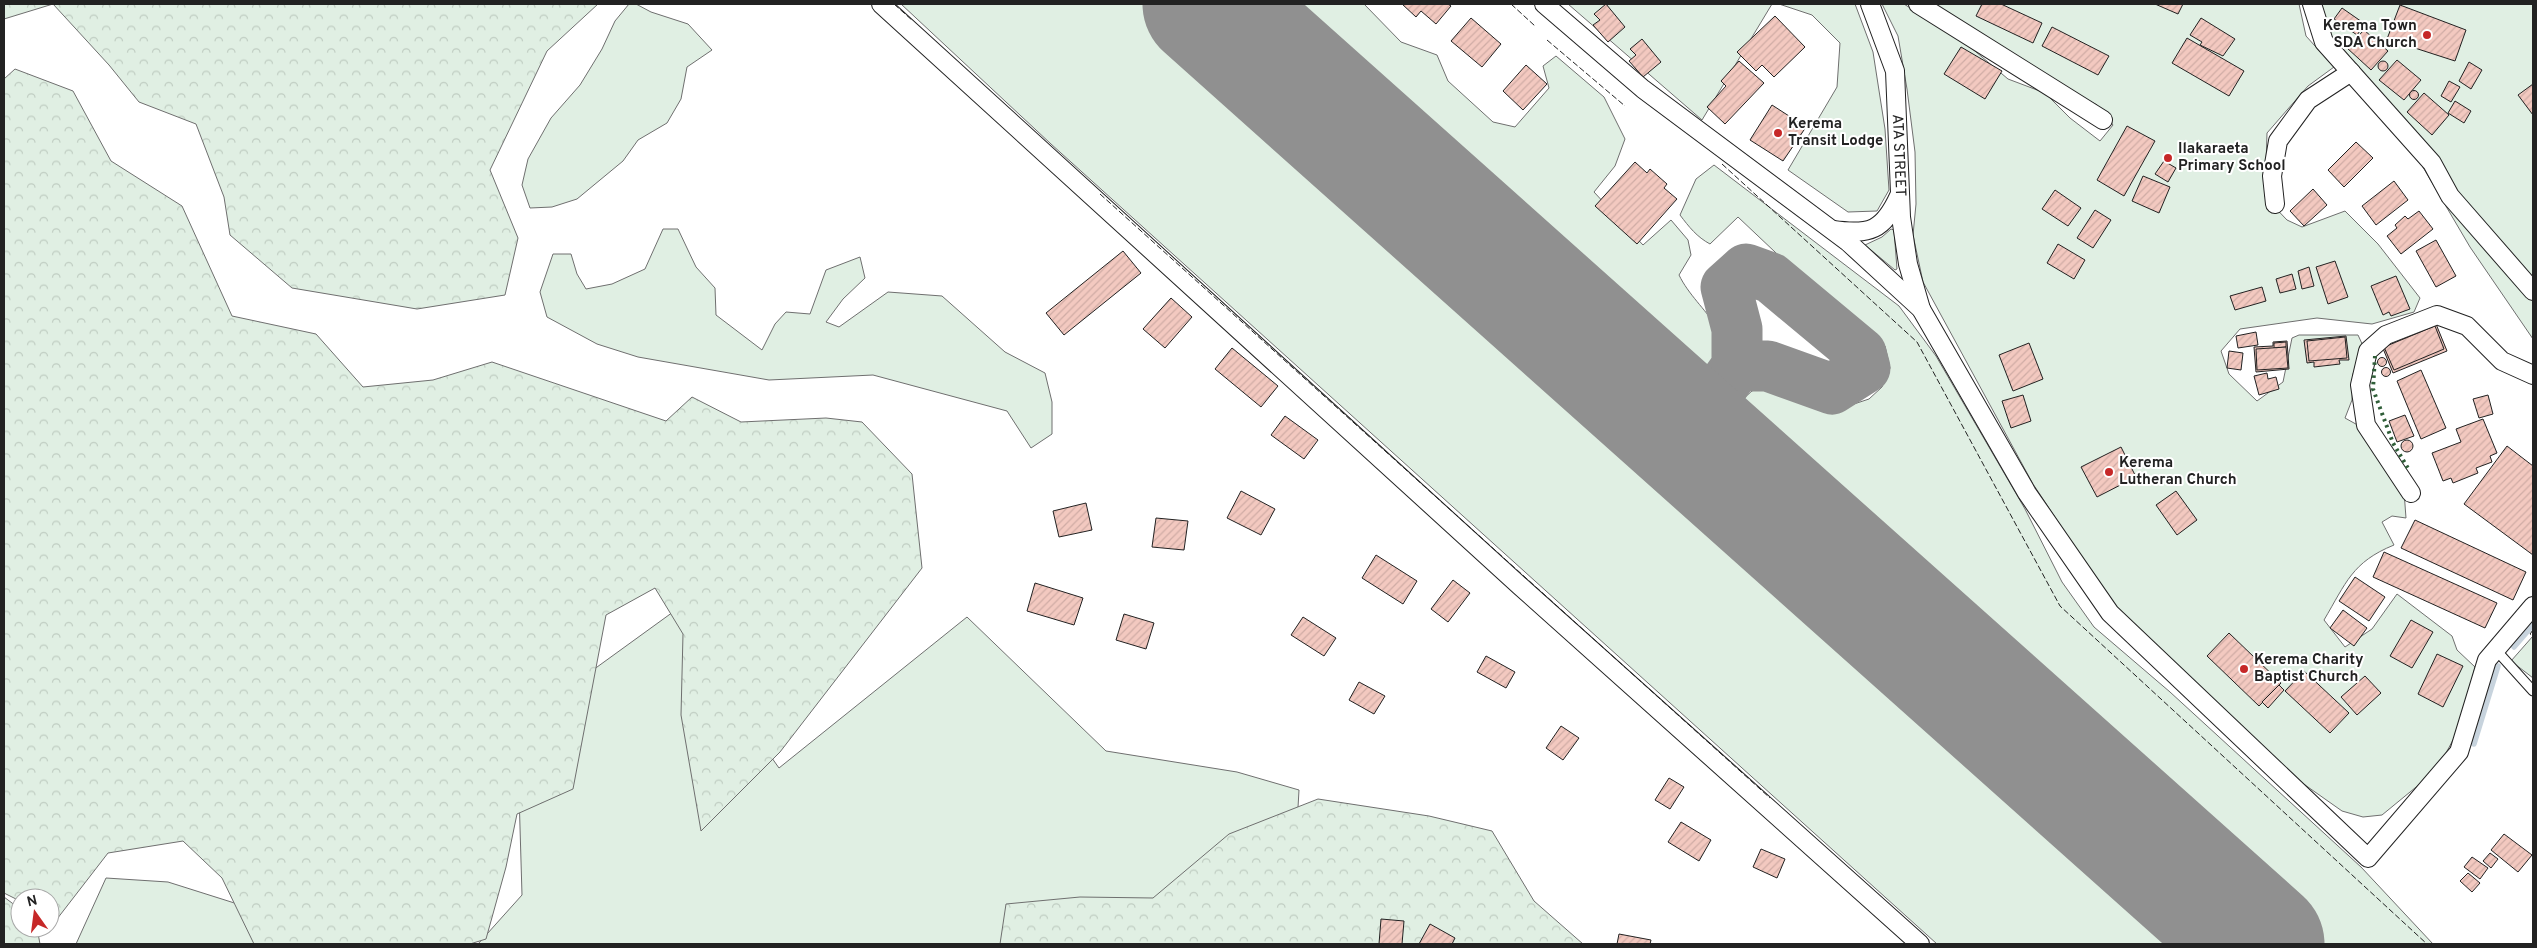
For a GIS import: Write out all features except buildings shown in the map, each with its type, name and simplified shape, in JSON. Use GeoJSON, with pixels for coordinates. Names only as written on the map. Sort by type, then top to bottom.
{"type":"FeatureCollection","features":[{"type":"Feature","properties":{"kind":"street"},"geometry":{"type":"LineString","coordinates":[[881,4],[1520,586],[1920,944]]}},
{"type":"Feature","properties":{"kind":"street"},"geometry":{"type":"LineString","coordinates":[[1544,4],[1643,89],[1832,230],[1921,309],[2027,494],[2110,613],[2368,858],[2459,752],[2488,660],[2533,606]]}},
{"type":"Feature","properties":{"kind":"street","name":"ATA STREET"},"geometry":{"type":"LineString","coordinates":[[1870,4],[1895,71],[1901,217],[1908,264],[1921,309]]}},
{"type":"Feature","properties":{"kind":"street"},"geometry":{"type":"LineString","coordinates":[[1918,4],[2103,120]]}},
{"type":"Feature","properties":{"kind":"street"},"geometry":{"type":"LineString","coordinates":[[2312,4],[2324,42],[2432,163],[2450,196],[2533,292]]}},
{"type":"Feature","properties":{"kind":"street"},"geometry":{"type":"LineString","coordinates":[[2275,204],[2272,176],[2278,141],[2308,100],[2351,72]]}},
{"type":"Feature","properties":{"kind":"street"},"geometry":{"type":"LineString","coordinates":[[1832,230],[1857,233],[1871,229],[1886,220],[1900,194]]}},
{"type":"Feature","properties":{"kind":"street"},"geometry":{"type":"LineString","coordinates":[[2411,493],[2366,425],[2360,385],[2368,351],[2386,335],[2437,315],[2467,326],[2502,361],[2533,375]]}},
{"type":"Feature","properties":{"kind":"lane"},"geometry":{"type":"LineString","coordinates":[[2496,650],[2533,691]]}},
{"type":"Feature","properties":{"kind":"green space"},"geometry":{"type":"Polygon","coordinates":[[[4,4],[53,4],[4,19],[4,4]]]}},
{"type":"Feature","properties":{"kind":"green space"},"geometry":{"type":"Polygon","coordinates":[[[53,4],[598,4],[547,51],[490,170],[518,238],[505,295],[417,309],[292,288],[230,235],[224,197],[196,124],[139,102],[109,65],[53,4]]]}},
{"type":"Feature","properties":{"kind":"green space"},"geometry":{"type":"Polygon","coordinates":[[[629,4],[636,4],[651,12],[688,24],[712,50],[687,67],[681,99],[667,123],[638,140],[623,161],[577,199],[552,207],[530,208],[522,185],[528,159],[551,118],[580,85],[602,49],[615,21],[629,4]]]}},
{"type":"Feature","properties":{"kind":"green space"},"geometry":{"type":"Polygon","coordinates":[[[901,4],[1175,4],[1742,516],[1823,581],[2216,944],[1937,944],[1051,144],[901,4]]]}},
{"type":"Feature","properties":{"kind":"green space"},"geometry":{"type":"Polygon","coordinates":[[[1236,4],[1364,4],[1401,42],[1437,55],[1448,81],[1493,122],[1515,127],[1549,88],[1543,66],[1556,56],[1604,97],[1625,139],[1615,166],[1594,192],[1643,245],[1671,220],[1688,240],[1691,255],[1679,275],[1687,289],[1707,313],[1721,337],[1722,349],[1718,363],[1708,379],[1703,384],[1691,389],[1679,388],[1659,382],[1236,4]]]}},
{"type":"Feature","properties":{"kind":"green space"},"geometry":{"type":"Polygon","coordinates":[[[1568,4],[1772,4],[1702,120],[1568,4]]]}},
{"type":"Feature","properties":{"kind":"green space"},"geometry":{"type":"Polygon","coordinates":[[[1779,4],[1855,4],[1873,52],[1885,129],[1889,190],[1877,211],[1848,212],[1788,170],[1837,87],[1840,43],[1812,15],[1779,4]]]}},
{"type":"Feature","properties":{"kind":"green space"},"geometry":{"type":"Polygon","coordinates":[[[1882,4],[1904,4],[1969,46],[2008,79],[2045,93],[2070,118],[2100,141],[2113,125],[2097,105],[2059,85],[1930,4],[2299,4],[2306,36],[2334,67],[2308,86],[2267,133],[2265,197],[2287,220],[2302,227],[2345,211],[2378,244],[2420,298],[2414,312],[2372,324],[2317,318],[2240,329],[2221,351],[2229,374],[2257,401],[2283,382],[2292,338],[2299,335],[2358,335],[2364,348],[2353,374],[2352,400],[2345,418],[2363,428],[2404,491],[2406,518],[2392,516],[2382,522],[2394,545],[2359,566],[2345,584],[2324,620],[2345,647],[2372,629],[2397,594],[2452,636],[2457,650],[2475,667],[2461,725],[2446,753],[2421,783],[2382,815],[2363,817],[2342,811],[2298,780],[2122,618],[2033,484],[1923,282],[1913,235],[1916,204],[1915,152],[1907,89],[1898,36],[1882,4]]]}},
{"type":"Feature","properties":{"kind":"green space"},"geometry":{"type":"Polygon","coordinates":[[[2318,4],[2533,4],[2533,339],[2470,247],[2381,96],[2330,34],[2318,4]]]}},
{"type":"Feature","properties":{"kind":"green space"},"geometry":{"type":"Polygon","coordinates":[[[15,69],[73,91],[111,161],[182,206],[232,316],[316,334],[363,387],[433,380],[492,362],[666,421],[692,397],[741,422],[826,418],[862,422],[912,474],[922,568],[780,752],[701,831],[681,715],[683,634],[655,588],[606,615],[573,789],[517,814],[506,867],[486,939],[470,944],[254,944],[222,878],[183,841],[108,853],[60,915],[60,888],[10,888],[10,896],[4,893],[4,79],[15,69]]]}},
{"type":"Feature","properties":{"kind":"green space"},"geometry":{"type":"Polygon","coordinates":[[[1714,165],[1899,306],[1936,356],[2025,509],[2062,582],[2094,627],[2170,692],[2361,867],[2433,944],[2288,944],[1961,661],[1749,464],[1736,448],[1733,441],[1731,421],[1737,407],[1747,395],[1760,385],[1782,390],[1826,409],[1848,406],[1869,399],[1882,387],[1890,368],[1885,346],[1849,322],[1738,217],[1710,244],[1690,228],[1680,215],[1696,179],[1714,165]]]}},
{"type":"Feature","properties":{"kind":"green space"},"geometry":{"type":"Polygon","coordinates":[[[663,229],[678,229],[696,267],[715,288],[716,315],[762,350],[775,324],[786,312],[810,314],[826,270],[860,257],[865,278],[843,299],[826,322],[839,327],[888,292],[942,296],[1005,352],[1045,373],[1052,402],[1052,434],[1031,448],[1007,411],[873,375],[769,380],[638,357],[597,344],[547,317],[540,292],[553,254],[571,254],[577,274],[586,289],[612,284],[645,269],[663,229]]]}},
{"type":"Feature","properties":{"kind":"green space"},"geometry":{"type":"Polygon","coordinates":[[[1891,229],[1894,230],[1897,269],[1895,270],[1865,245],[1882,237],[1891,229]]]}},
{"type":"Feature","properties":{"kind":"green space"},"geometry":{"type":"Polygon","coordinates":[[[702,591],[721,686],[779,768],[967,617],[1106,751],[1237,772],[1299,790],[1294,878],[1078,944],[478,944],[522,895],[517,725],[702,591]]]}},
{"type":"Feature","properties":{"kind":"green space"},"geometry":{"type":"Polygon","coordinates":[[[2533,636],[2533,678],[2511,661],[2533,636]]]}},
{"type":"Feature","properties":{"kind":"green space"},"geometry":{"type":"Polygon","coordinates":[[[1318,799],[1429,816],[1492,831],[1534,901],[1583,944],[1000,944],[1006,904],[1080,897],[1153,898],[1229,834],[1318,799]]]}},
{"type":"Feature","properties":{"kind":"green space"},"geometry":{"type":"Polygon","coordinates":[[[106,878],[168,882],[364,944],[76,944],[106,878]]]}},
{"type":"Feature","properties":{"kind":"green space"},"geometry":{"type":"Polygon","coordinates":[[[4,897],[10,902],[10,938],[39,938],[40,944],[4,944],[4,897]]]}},
{"type":"Feature","properties":{"kind":"waterway"},"geometry":{"type":"LineString","coordinates":[[2514,647],[2533,625]]}},
{"type":"Feature","properties":{"kind":"waterway"},"geometry":{"type":"LineString","coordinates":[[2474,744],[2498,666]]}},
{"type":"Feature","properties":{"kind":"taxiway"},"geometry":{"type":"LineString","coordinates":[[1689,434],[1737,366],[1737,329],[1726,287],[1746,269],[1771,278],[1861,353],[1865,368],[1832,389],[1768,366],[1737,366]]}},
{"type":"Feature","properties":{"kind":"runway"},"geometry":{"type":"LineString","coordinates":[[1207,4],[2260,944]]}},
{"type":"Feature","properties":{"kind":"hedge"},"geometry":{"type":"LineString","coordinates":[[2375,356],[2373,389],[2393,443],[2409,470]]}},
{"type":"Feature","properties":{"kind":"fence"},"geometry":{"type":"LineString","coordinates":[[894,4],[913,21]]}},
{"type":"Feature","properties":{"kind":"fence"},"geometry":{"type":"LineString","coordinates":[[1511,4],[1535,26]]}},
{"type":"Feature","properties":{"kind":"fence"},"geometry":{"type":"LineString","coordinates":[[1547,40],[1625,106]]}},
{"type":"Feature","properties":{"kind":"fence"},"geometry":{"type":"LineString","coordinates":[[1722,164],[1917,342],[2060,606],[2427,944]]}},
{"type":"Feature","properties":{"kind":"fence"},"geometry":{"type":"LineString","coordinates":[[1100,194],[1770,798]]}},
{"type":"Feature","properties":{"kind":"fence"},"geometry":{"type":"LineString","coordinates":[[2533,630],[2530,634],[2533,636]]}},
{"type":"Feature","properties":{"kind":"place","name":"Kerema Town SDA Church"},"geometry":{"type":"Point","coordinates":[2427,35]}},
{"type":"Feature","properties":{"kind":"place","name":"Kerema Transit Lodge"},"geometry":{"type":"Point","coordinates":[1778,133]}},
{"type":"Feature","properties":{"kind":"place","name":"Ilakaraeta Primary School"},"geometry":{"type":"Point","coordinates":[2168,158]}},
{"type":"Feature","properties":{"kind":"place","name":"Kerema Lutheran Church"},"geometry":{"type":"Point","coordinates":[2109,472]}},
{"type":"Feature","properties":{"kind":"place","name":"Kerema Charity Baptist Church"},"geometry":{"type":"Point","coordinates":[2244,669]}}]}
